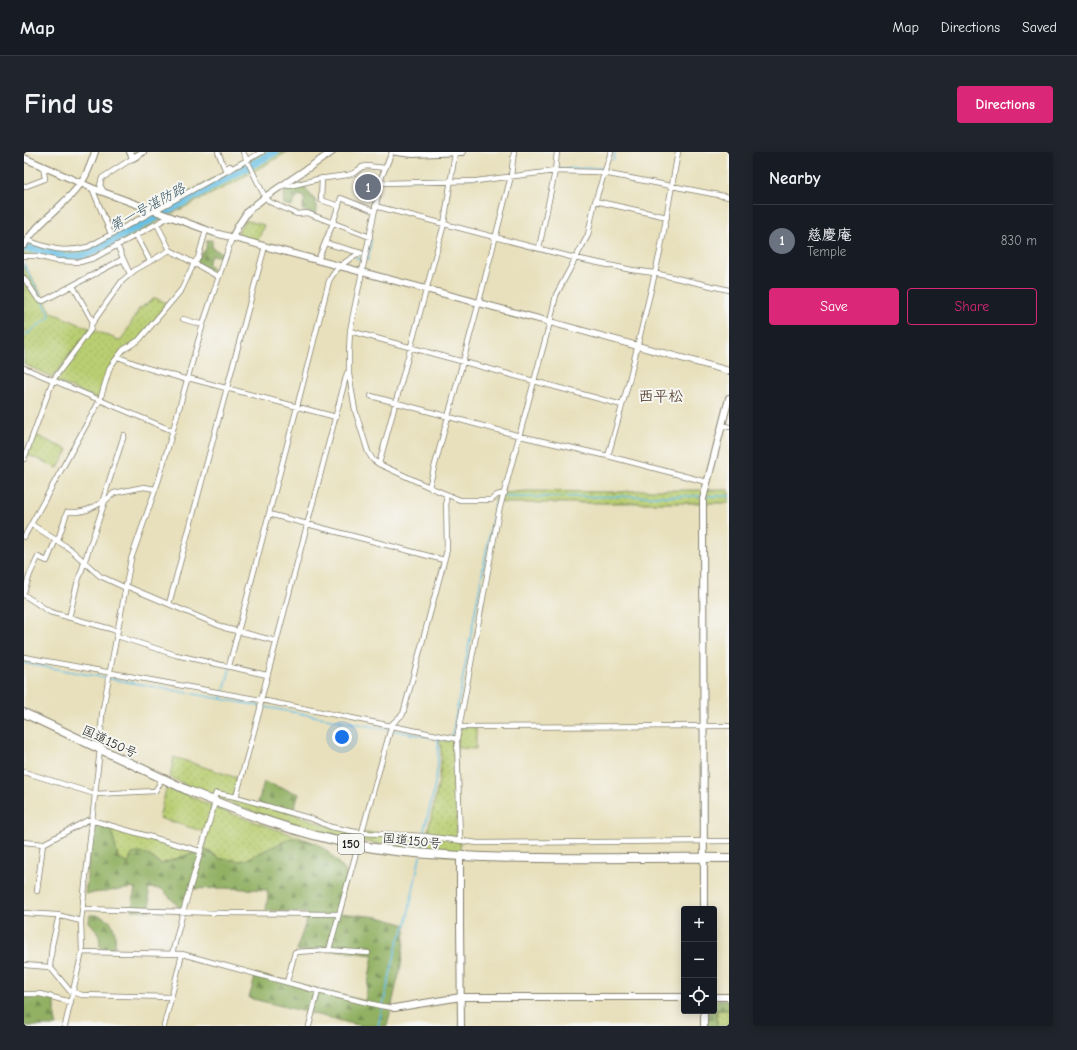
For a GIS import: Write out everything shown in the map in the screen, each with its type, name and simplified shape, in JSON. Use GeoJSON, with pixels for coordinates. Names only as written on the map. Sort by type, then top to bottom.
{"type":"FeatureCollection","features":[{"type":"Feature","properties":{"kind":"highway","name":"国道150号"},"geometry":{"type":"LineString","coordinates":[[24,713],[161,778],[214,801],[288,828],[358,846],[425,854],[460,856],[528,858],[729,858]]}},
{"type":"Feature","properties":{"kind":"street"},"geometry":{"type":"LineString","coordinates":[[95,152],[82,183],[43,222],[26,242],[69,251],[88,247],[262,152]]}},
{"type":"Feature","properties":{"kind":"street"},"geometry":{"type":"LineString","coordinates":[[104,192],[100,185],[102,178],[132,155],[143,152]]}},
{"type":"Feature","properties":{"kind":"street"},"geometry":{"type":"LineString","coordinates":[[218,152],[225,169],[247,160],[256,152]]}},
{"type":"Feature","properties":{"kind":"street"},"geometry":{"type":"LineString","coordinates":[[243,152],[265,197],[270,202],[296,214],[307,212],[370,237]]}},
{"type":"Feature","properties":{"kind":"street"},"geometry":{"type":"LineString","coordinates":[[65,1026],[82,952],[81,921],[100,749],[102,714],[131,559],[156,489],[203,325],[232,238],[244,216],[265,197],[332,152]]}},
{"type":"Feature","properties":{"kind":"street"},"geometry":{"type":"LineString","coordinates":[[392,152],[385,168],[374,208],[370,237],[350,331],[349,368],[355,410],[362,436],[368,452],[373,460],[379,464],[460,500],[491,500],[497,495],[505,493]]}},
{"type":"Feature","properties":{"kind":"street"},"geometry":{"type":"LineString","coordinates":[[396,152],[413,154],[462,152]]}},
{"type":"Feature","properties":{"kind":"street"},"geometry":{"type":"LineString","coordinates":[[429,487],[495,237],[510,176],[514,152]]}},
{"type":"Feature","properties":{"kind":"street"},"geometry":{"type":"LineString","coordinates":[[539,248],[555,171],[557,152]]}},
{"type":"Feature","properties":{"kind":"street"},"geometry":{"type":"LineString","coordinates":[[460,840],[453,738],[459,727],[499,511],[535,381],[556,295],[588,236],[595,202],[611,152]]}},
{"type":"Feature","properties":{"kind":"street"},"geometry":{"type":"LineString","coordinates":[[608,456],[638,345],[666,217],[678,152]]}},
{"type":"Feature","properties":{"kind":"street"},"geometry":{"type":"LineString","coordinates":[[379,464],[444,224],[455,153]]}},
{"type":"Feature","properties":{"kind":"street"},"geometry":{"type":"LineString","coordinates":[[24,158],[92,188],[168,217],[232,238],[426,288],[729,371]]}},
{"type":"Feature","properties":{"kind":"street"},"geometry":{"type":"LineString","coordinates":[[24,187],[45,179],[43,166]]}},
{"type":"Feature","properties":{"kind":"street"},"geometry":{"type":"LineString","coordinates":[[284,185],[290,186],[322,178],[354,173],[362,167],[367,166],[385,168]]}},
{"type":"Feature","properties":{"kind":"street"},"geometry":{"type":"LineString","coordinates":[[382,182],[451,179],[476,181],[555,171],[604,173],[729,197]]}},
{"type":"Feature","properties":{"kind":"street"},"geometry":{"type":"LineString","coordinates":[[322,178],[321,200],[339,206]]}},
{"type":"Feature","properties":{"kind":"street"},"geometry":{"type":"LineString","coordinates":[[92,188],[111,234]]}},
{"type":"Feature","properties":{"kind":"street"},"geometry":{"type":"LineString","coordinates":[[318,260],[334,223],[341,198],[374,208],[444,224],[575,258],[654,273],[729,290]]}},
{"type":"Feature","properties":{"kind":"street"},"geometry":{"type":"LineString","coordinates":[[595,202],[666,217]]}},
{"type":"Feature","properties":{"kind":"street"},"geometry":{"type":"LineString","coordinates":[[24,256],[37,256],[57,261],[80,262],[94,258],[168,217]]}},
{"type":"Feature","properties":{"kind":"street"},"geometry":{"type":"LineString","coordinates":[[157,224],[170,250],[219,276]]}},
{"type":"Feature","properties":{"kind":"street"},"geometry":{"type":"LineString","coordinates":[[24,537],[100,400],[110,367],[123,350],[139,340],[182,289],[194,263],[198,258],[206,230]]}},
{"type":"Feature","properties":{"kind":"street"},"geometry":{"type":"LineString","coordinates":[[136,235],[150,261]]}},
{"type":"Feature","properties":{"kind":"street"},"geometry":{"type":"LineString","coordinates":[[325,243],[366,255]]}},
{"type":"Feature","properties":{"kind":"street"},"geometry":{"type":"LineString","coordinates":[[117,245],[130,274]]}},
{"type":"Feature","properties":{"kind":"street"},"geometry":{"type":"LineString","coordinates":[[169,604],[266,246]]}},
{"type":"Feature","properties":{"kind":"street"},"geometry":{"type":"LineString","coordinates":[[24,459],[53,380],[91,329],[94,322],[122,281],[150,261],[170,250]]}},
{"type":"Feature","properties":{"kind":"street"},"geometry":{"type":"LineString","coordinates":[[229,666],[329,281],[333,272],[361,253]]}},
{"type":"Feature","properties":{"kind":"street"},"geometry":{"type":"LineString","coordinates":[[24,278],[38,299],[43,301],[123,259]]}},
{"type":"Feature","properties":{"kind":"street"},"geometry":{"type":"LineString","coordinates":[[73,286],[94,322]]}},
{"type":"Feature","properties":{"kind":"street"},"geometry":{"type":"LineString","coordinates":[[183,319],[203,325]]}},
{"type":"Feature","properties":{"kind":"street"},"geometry":{"type":"LineString","coordinates":[[350,331],[622,405]]}},
{"type":"Feature","properties":{"kind":"street"},"geometry":{"type":"LineString","coordinates":[[118,357],[147,368],[336,417]]}},
{"type":"Feature","properties":{"kind":"street"},"geometry":{"type":"LineString","coordinates":[[24,368],[173,431]]}},
{"type":"Feature","properties":{"kind":"street"},"geometry":{"type":"LineString","coordinates":[[236,797],[349,368]]}},
{"type":"Feature","properties":{"kind":"street"},"geometry":{"type":"LineString","coordinates":[[371,396],[520,436],[608,456],[707,482]]}},
{"type":"Feature","properties":{"kind":"street"},"geometry":{"type":"LineString","coordinates":[[704,906],[704,496],[729,398]]}},
{"type":"Feature","properties":{"kind":"street"},"geometry":{"type":"LineString","coordinates":[[722,425],[729,427]]}},
{"type":"Feature","properties":{"kind":"street"},"geometry":{"type":"LineString","coordinates":[[69,618],[76,587],[124,435]]}},
{"type":"Feature","properties":{"kind":"street"},"geometry":{"type":"LineString","coordinates":[[156,489],[144,487],[114,493],[103,502],[87,510],[67,512],[57,540],[47,561],[38,556],[30,574],[24,594],[50,612],[176,655],[267,675]]}},
{"type":"Feature","properties":{"kind":"street"},"geometry":{"type":"LineString","coordinates":[[329,950],[392,726],[403,714],[444,560],[446,550],[446,494]]}},
{"type":"Feature","properties":{"kind":"street"},"geometry":{"type":"LineString","coordinates":[[269,514],[444,560]]}},
{"type":"Feature","properties":{"kind":"street"},"geometry":{"type":"LineString","coordinates":[[31,524],[57,540],[100,576],[225,628],[276,641]]}},
{"type":"Feature","properties":{"kind":"street"},"geometry":{"type":"LineString","coordinates":[[24,657],[261,700],[453,738]]}},
{"type":"Feature","properties":{"kind":"street"},"geometry":{"type":"LineString","coordinates":[[459,727],[729,726]]}},
{"type":"Feature","properties":{"kind":"street"},"geometry":{"type":"LineString","coordinates":[[24,772],[95,794],[155,790],[159,785],[161,778]]}},
{"type":"Feature","properties":{"kind":"street"},"geometry":{"type":"LineString","coordinates":[[172,954],[216,793],[236,797],[312,819],[331,827],[362,833],[424,836],[478,843],[729,841]]}},
{"type":"Feature","properties":{"kind":"street"},"geometry":{"type":"LineString","coordinates":[[24,842],[43,844],[88,820],[91,820],[200,851]]}},
{"type":"Feature","properties":{"kind":"street"},"geometry":{"type":"LineString","coordinates":[[37,891],[43,844]]}},
{"type":"Feature","properties":{"kind":"street"},"geometry":{"type":"LineString","coordinates":[[460,856],[461,1026]]}},
{"type":"Feature","properties":{"kind":"street"},"geometry":{"type":"LineString","coordinates":[[83,909],[338,914]]}},
{"type":"Feature","properties":{"kind":"street"},"geometry":{"type":"LineString","coordinates":[[24,914],[59,915],[81,921]]}},
{"type":"Feature","properties":{"kind":"street"},"geometry":{"type":"LineString","coordinates":[[50,967],[52,945],[59,915]]}},
{"type":"Feature","properties":{"kind":"street"},"geometry":{"type":"LineString","coordinates":[[287,982],[295,952],[329,950],[368,953]]}},
{"type":"Feature","properties":{"kind":"street"},"geometry":{"type":"LineString","coordinates":[[82,952],[182,954],[318,991],[394,1008],[461,997],[681,998]]}},
{"type":"Feature","properties":{"kind":"street"},"geometry":{"type":"LineString","coordinates":[[164,1026],[170,997],[182,954]]}},
{"type":"Feature","properties":{"kind":"street"},"geometry":{"type":"LineString","coordinates":[[24,965],[50,967],[73,993],[82,995],[170,997]]}},
{"type":"Feature","properties":{"kind":"street"},"geometry":{"type":"LineString","coordinates":[[309,1026],[318,991]]}},
{"type":"Feature","properties":{"kind":"street"},"geometry":{"type":"LineString","coordinates":[[24,994],[40,994],[71,1002]]}},
{"type":"Feature","properties":{"kind":"street"},"geometry":{"type":"LineString","coordinates":[[717,997],[729,997]]}},
{"type":"Feature","properties":{"kind":"street"},"geometry":{"type":"LineString","coordinates":[[704,1014],[704,1026]]}},
{"type":"Feature","properties":{"kind":"green space"},"geometry":{"type":"Polygon","coordinates":[[[262,152],[287,152],[235,182],[167,216],[141,232],[84,260],[66,262],[24,256],[24,240],[60,250],[88,247],[262,152]]]}},
{"type":"Feature","properties":{"kind":"green space"},"geometry":{"type":"Polygon","coordinates":[[[305,184],[306,190],[316,201],[315,214],[302,210],[305,197],[298,195],[292,206],[283,204],[284,193],[289,187],[305,184]]]}},
{"type":"Feature","properties":{"kind":"green space"},"geometry":{"type":"Polygon","coordinates":[[[245,220],[264,225],[258,241],[237,236],[245,220]]]}},
{"type":"Feature","properties":{"kind":"green space"},"geometry":{"type":"Polygon","coordinates":[[[207,240],[212,240],[212,248],[226,255],[222,257],[212,255],[207,264],[212,268],[213,272],[195,262],[206,249],[207,240]]]}},
{"type":"Feature","properties":{"kind":"green space"},"geometry":{"type":"Polygon","coordinates":[[[24,264],[52,313],[121,341],[139,309],[155,298],[167,303],[139,340],[123,350],[110,367],[100,400],[53,380],[83,338],[52,377],[24,364],[24,264]]]}},
{"type":"Feature","properties":{"kind":"green space"},"geometry":{"type":"Polygon","coordinates":[[[33,434],[68,450],[58,468],[26,454],[33,434]]]}},
{"type":"Feature","properties":{"kind":"green space"},"geometry":{"type":"Polygon","coordinates":[[[642,490],[729,490],[729,503],[504,503],[493,499],[502,493],[527,491],[619,492],[642,490]]]}},
{"type":"Feature","properties":{"kind":"green space"},"geometry":{"type":"Polygon","coordinates":[[[459,727],[476,727],[476,749],[457,748],[459,727]]]}},
{"type":"Feature","properties":{"kind":"green space"},"geometry":{"type":"Polygon","coordinates":[[[438,738],[456,740],[457,838],[443,836],[460,840],[460,856],[443,855],[326,835],[289,825],[200,792],[170,777],[174,757],[237,778],[233,799],[292,813],[331,827],[361,833],[431,834],[428,831],[438,784],[441,758],[441,747],[438,738]]]}},
{"type":"Feature","properties":{"kind":"green space"},"geometry":{"type":"Polygon","coordinates":[[[264,782],[299,794],[292,813],[258,803],[264,782]]]}},
{"type":"Feature","properties":{"kind":"green space"},"geometry":{"type":"Polygon","coordinates":[[[167,785],[215,808],[316,843],[291,838],[243,861],[221,859],[204,849],[208,833],[159,818],[167,785]]]}},
{"type":"Feature","properties":{"kind":"green space"},"geometry":{"type":"Polygon","coordinates":[[[93,823],[111,828],[118,858],[128,864],[132,854],[136,853],[147,855],[161,864],[204,850],[221,859],[243,861],[291,838],[316,843],[326,850],[344,869],[347,876],[339,913],[379,917],[406,925],[401,965],[387,1026],[362,1026],[249,998],[256,974],[365,1001],[373,955],[335,950],[296,951],[306,922],[307,913],[266,910],[268,896],[267,890],[224,888],[189,889],[183,912],[162,889],[148,888],[151,911],[132,910],[135,888],[85,894],[93,823]]]}},
{"type":"Feature","properties":{"kind":"green space"},"geometry":{"type":"Polygon","coordinates":[[[111,828],[195,852],[161,864],[150,856],[128,864],[118,858],[111,828]]]}},
{"type":"Feature","properties":{"kind":"green space"},"geometry":{"type":"Polygon","coordinates":[[[90,915],[97,915],[108,919],[114,928],[115,946],[108,950],[100,947],[98,933],[89,922],[90,915]]]}},
{"type":"Feature","properties":{"kind":"green space"},"geometry":{"type":"Polygon","coordinates":[[[24,994],[55,998],[55,1019],[57,1026],[24,1026],[24,994]]]}},
{"type":"Feature","properties":{"kind":"green space"},"geometry":{"type":"Polygon","coordinates":[[[717,1000],[729,1000],[729,1010],[717,1010],[717,1000]]]}},
{"type":"Feature","properties":{"kind":"green space"},"geometry":{"type":"Polygon","coordinates":[[[717,1010],[729,1010],[729,1026],[717,1026],[717,1010]]]}},
{"type":"Feature","properties":{"kind":"green space"},"geometry":{"type":"Polygon","coordinates":[[[708,1014],[716,1014],[717,1026],[707,1026],[708,1014]]]}},
{"type":"Feature","properties":{"kind":"waterway","name":"第一号湛防路"},"geometry":{"type":"LineString","coordinates":[[24,248],[64,257],[77,257],[92,252],[275,152]]}},
{"type":"Feature","properties":{"kind":"waterway"},"geometry":{"type":"LineString","coordinates":[[613,160],[615,152]]}},
{"type":"Feature","properties":{"kind":"waterway"},"geometry":{"type":"LineString","coordinates":[[557,169],[602,168]]}},
{"type":"Feature","properties":{"kind":"waterway"},"geometry":{"type":"LineString","coordinates":[[383,181],[384,179],[492,177]]}},
{"type":"Feature","properties":{"kind":"waterway"},"geometry":{"type":"LineString","coordinates":[[356,258],[368,260],[371,240]]}},
{"type":"Feature","properties":{"kind":"waterway"},"geometry":{"type":"LineString","coordinates":[[24,264],[50,315],[50,317],[24,336]]}},
{"type":"Feature","properties":{"kind":"waterway"},"geometry":{"type":"LineString","coordinates":[[505,497],[701,496]]}},
{"type":"Feature","properties":{"kind":"waterway"},"geometry":{"type":"LineString","coordinates":[[705,496],[729,496]]}},
{"type":"Feature","properties":{"kind":"waterway"},"geometry":{"type":"LineString","coordinates":[[452,736],[495,505],[501,497]]}},
{"type":"Feature","properties":{"kind":"waterway"},"geometry":{"type":"LineString","coordinates":[[24,663],[446,740],[450,739]]}},
{"type":"Feature","properties":{"kind":"waterway"},"geometry":{"type":"LineString","coordinates":[[222,699],[230,668]]}},
{"type":"Feature","properties":{"kind":"waterway"},"geometry":{"type":"LineString","coordinates":[[422,851],[424,830],[433,795],[438,765],[438,738]]}},
{"type":"Feature","properties":{"kind":"waterway"},"geometry":{"type":"LineString","coordinates":[[378,1026],[398,941],[406,925],[420,856]]}},
{"type":"Feature","properties":{"kind":"place","name":"慈慶庵"},"geometry":{"type":"Point","coordinates":[368,187]}},
{"type":"Feature","properties":{"kind":"district","name":"西平松"},"geometry":{"type":"Point","coordinates":[661,396]}}]}
